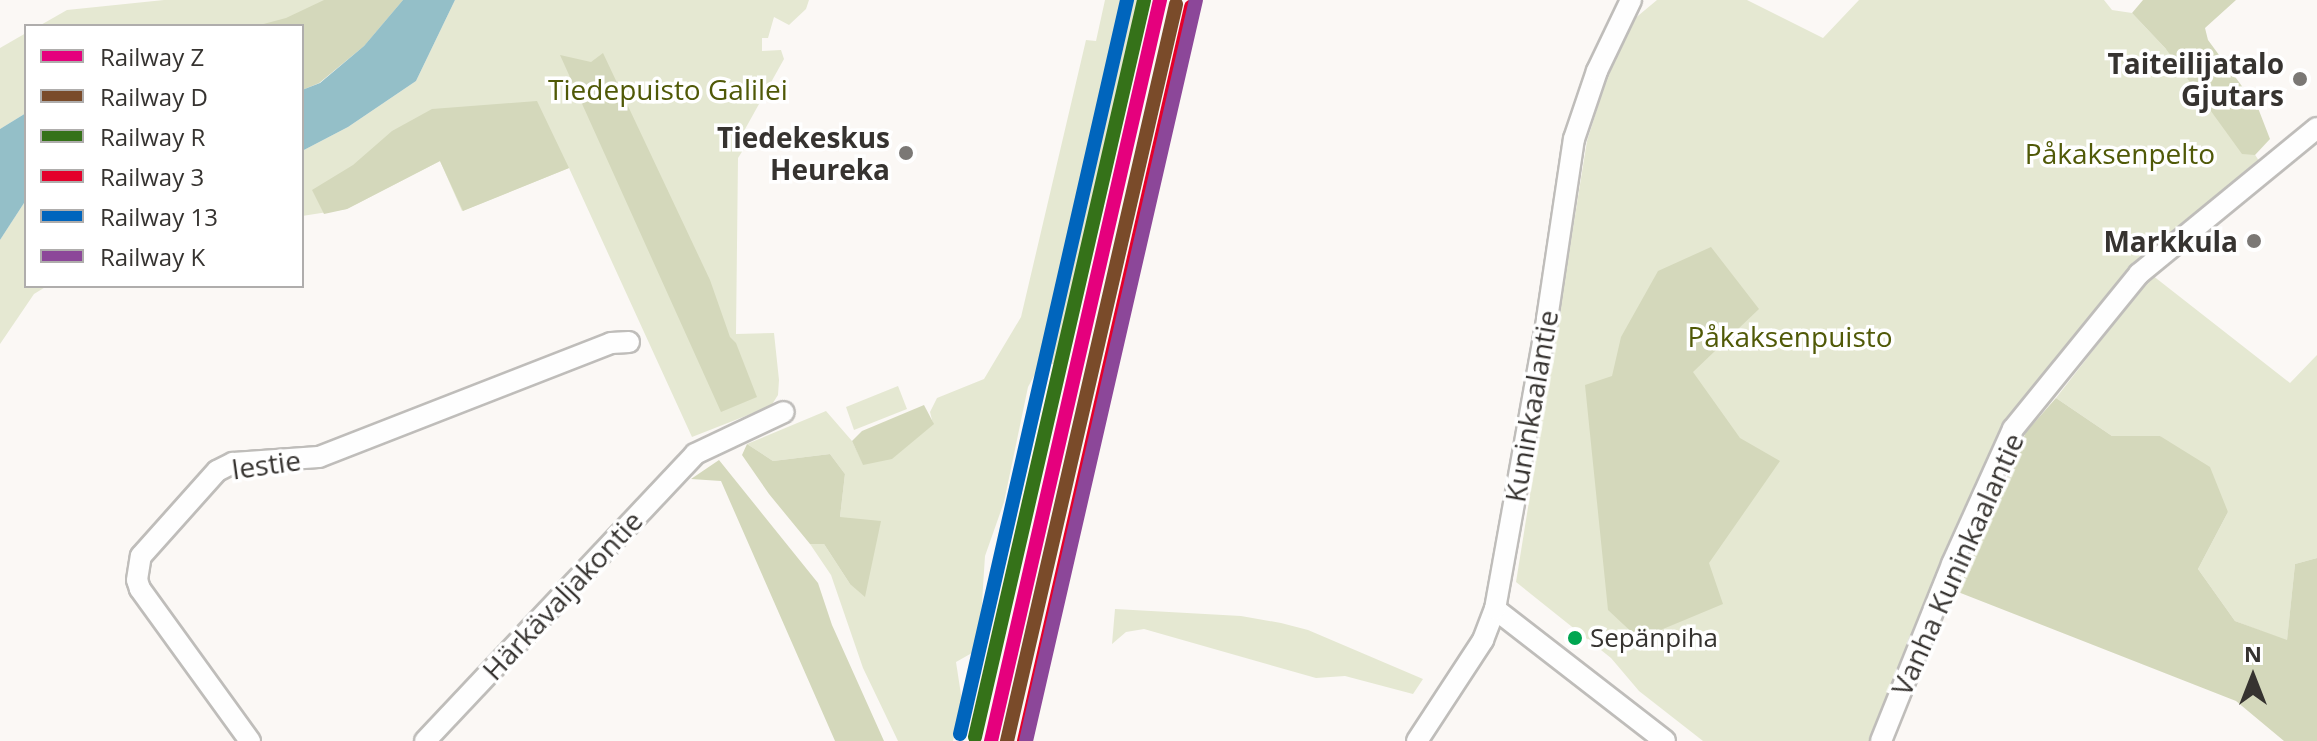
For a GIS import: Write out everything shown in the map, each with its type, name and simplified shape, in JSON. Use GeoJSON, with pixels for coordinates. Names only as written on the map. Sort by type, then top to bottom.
{"type":"FeatureCollection","features":[{"type":"Feature","properties":{"kind":"street","name":"Kuninkaalantie"},"geometry":{"type":"LineString","coordinates":[[1417,741],[1483,640],[1495,609],[1547,319],[1574,139],[1597,71],[1631,0]]}},
{"type":"Feature","properties":{"kind":"street","name":"Vanha Kuninkaalantie"},"geometry":{"type":"LineString","coordinates":[[1881,741],[1952,564],[2013,429],[2139,274],[2317,128]]}},
{"type":"Feature","properties":{"kind":"street","name":"Iestie"},"geometry":{"type":"LineString","coordinates":[[250,741],[137,580],[141,556],[217,471],[233,463],[319,457],[611,343],[629,342]]}},
{"type":"Feature","properties":{"kind":"street","name":"Härkävaljakontie"},"geometry":{"type":"LineString","coordinates":[[425,741],[699,451],[784,412]]}},
{"type":"Feature","properties":{"kind":"street"},"geometry":{"type":"LineString","coordinates":[[1495,609],[1665,741]]}},
{"type":"Feature","properties":{"kind":"green space"},"geometry":{"type":"Polygon","coordinates":[[[164,0],[403,0],[364,46],[319,83],[304,89],[304,24],[42,24],[67,10],[164,0]]]}},
{"type":"Feature","properties":{"kind":"green space"},"geometry":{"type":"Polygon","coordinates":[[[324,0],[403,0],[364,46],[319,83],[304,89],[304,24],[264,24],[286,18],[324,0]]]}},
{"type":"Feature","properties":{"kind":"green space","name":"Tiedepuisto Galilei"},"geometry":{"type":"Polygon","coordinates":[[[455,0],[809,0],[806,9],[789,25],[774,17],[768,38],[762,38],[762,51],[781,50],[784,59],[744,131],[752,136],[738,158],[736,334],[774,333],[779,380],[778,395],[771,406],[692,437],[569,168],[462,211],[440,161],[347,209],[304,216],[304,150],[348,127],[416,81],[455,0]]]}},
{"type":"Feature","properties":{"kind":"green space"},"geometry":{"type":"Polygon","coordinates":[[[1105,0],[1146,0],[1064,365],[1041,363],[1028,387],[1004,502],[985,556],[979,649],[956,662],[962,701],[953,741],[898,741],[863,668],[831,575],[810,544],[824,544],[850,584],[840,517],[845,474],[830,454],[773,461],[747,444],[826,411],[852,441],[863,464],[933,424],[930,412],[937,398],[984,379],[1021,317],[1086,40],[1096,41],[1105,0]]]}},
{"type":"Feature","properties":{"kind":"green space","name":"Påkaksenpuisto"},"geometry":{"type":"Polygon","coordinates":[[[1657,0],[1747,0],[1823,38],[1859,0],[2104,0],[2112,10],[2132,13],[2166,49],[2185,46],[2261,164],[2125,275],[2067,355],[2005,423],[1875,741],[1703,741],[1639,691],[1611,658],[1516,582],[1587,141],[1607,77],[1633,20],[1657,0]]]}},
{"type":"Feature","properties":{"kind":"green space"},"geometry":{"type":"Polygon","coordinates":[[[2143,0],[2236,0],[2205,28],[2208,40],[2258,108],[2270,139],[2255,155],[2242,154],[2166,49],[2132,13],[2143,0]]]}},
{"type":"Feature","properties":{"kind":"green space"},"geometry":{"type":"Polygon","coordinates":[[[24,34],[24,114],[0,129],[0,48],[24,34]]]}},
{"type":"Feature","properties":{"kind":"green space"},"geometry":{"type":"Polygon","coordinates":[[[603,53],[710,280],[730,337],[736,343],[757,397],[721,412],[560,55],[591,62],[603,53]]]}},
{"type":"Feature","properties":{"kind":"green space"},"geometry":{"type":"Polygon","coordinates":[[[537,101],[569,168],[463,211],[440,161],[347,209],[324,214],[312,190],[353,165],[392,131],[432,109],[537,101]]]}},
{"type":"Feature","properties":{"kind":"green space"},"geometry":{"type":"Polygon","coordinates":[[[24,203],[24,288],[44,288],[34,294],[0,344],[0,240],[24,203]]]}},
{"type":"Feature","properties":{"kind":"green space"},"geometry":{"type":"Polygon","coordinates":[[[1711,247],[1759,309],[1693,372],[1740,438],[1780,461],[1709,563],[1723,604],[1639,639],[1608,610],[1585,385],[1612,376],[1621,337],[1658,271],[1711,247]]]}},
{"type":"Feature","properties":{"kind":"green space"},"geometry":{"type":"Polygon","coordinates":[[[2152,275],[2290,383],[2317,355],[2317,558],[2295,564],[2287,641],[2235,621],[2198,569],[2228,512],[2160,436],[2112,436],[2056,398],[2152,275]]]}},
{"type":"Feature","properties":{"kind":"green space"},"geometry":{"type":"Polygon","coordinates":[[[898,386],[907,409],[854,430],[846,407],[898,386]]]}},
{"type":"Feature","properties":{"kind":"green space"},"geometry":{"type":"Polygon","coordinates":[[[2056,398],[2112,436],[2160,436],[2210,467],[2228,512],[2198,569],[2235,621],[2287,640],[2295,564],[2317,558],[2317,741],[2284,741],[2236,701],[1958,592],[2026,432],[2056,398]]]}},
{"type":"Feature","properties":{"kind":"green space"},"geometry":{"type":"Polygon","coordinates":[[[924,405],[934,424],[892,459],[863,465],[852,441],[862,431],[924,405]]]}},
{"type":"Feature","properties":{"kind":"green space"},"geometry":{"type":"Polygon","coordinates":[[[747,444],[773,461],[830,454],[845,474],[840,517],[881,521],[865,597],[850,584],[824,544],[810,544],[769,494],[742,455],[747,444]]]}},
{"type":"Feature","properties":{"kind":"green space"},"geometry":{"type":"Polygon","coordinates":[[[719,460],[818,583],[832,625],[884,741],[835,741],[721,481],[691,479],[719,460]]]}},
{"type":"Feature","properties":{"kind":"green space"},"geometry":{"type":"Polygon","coordinates":[[[1115,609],[1241,616],[1281,623],[1308,630],[1423,679],[1413,694],[1345,676],[1316,678],[1144,629],[1126,632],[1112,644],[1115,609]]]}},
{"type":"Feature","properties":{"kind":"water"},"geometry":{"type":"Polygon","coordinates":[[[403,0],[455,0],[416,81],[348,127],[304,150],[304,89],[320,83],[364,46],[403,0]]]}},
{"type":"Feature","properties":{"kind":"water"},"geometry":{"type":"Polygon","coordinates":[[[24,114],[24,203],[0,240],[0,129],[24,114]]]}},
{"type":"Feature","properties":{"kind":"rail line","name":"13"},"geometry":{"type":"LineString","coordinates":[[960,734],[1127,0]]}},
{"type":"Feature","properties":{"kind":"rail line","name":"R"},"geometry":{"type":"LineString","coordinates":[[975,737],[1144,0]]}},
{"type":"Feature","properties":{"kind":"rail line","name":"Z"},"geometry":{"type":"LineString","coordinates":[[991,741],[1160,0]]}},
{"type":"Feature","properties":{"kind":"rail line","name":"K"},"geometry":{"type":"LineString","coordinates":[[1026,741],[1196,0]]}},
{"type":"Feature","properties":{"kind":"rail line","name":"D"},"geometry":{"type":"LineString","coordinates":[[1007,741],[1176,4]]}},
{"type":"Feature","properties":{"kind":"rail line","name":"3"},"geometry":{"type":"LineString","coordinates":[[1024,741],[1191,7]]}},
{"type":"Feature","properties":{"kind":"place","name":"Taiteilijatalo Gjutars"},"geometry":{"type":"Point","coordinates":[2300,79]}},
{"type":"Feature","properties":{"kind":"place","name":"Tiedekeskus Heureka"},"geometry":{"type":"Point","coordinates":[906,153]}},
{"type":"Feature","properties":{"kind":"place","name":"Markkula"},"geometry":{"type":"Point","coordinates":[2254,241]}},
{"type":"Feature","properties":{"kind":"place","name":"Sepänpiha"},"geometry":{"type":"Point","coordinates":[1575,638]}},
{"type":"Feature","properties":{"kind":"park label","name":"Påkaksenpelto"},"geometry":{"type":"Point","coordinates":[2120,153]}}]}
